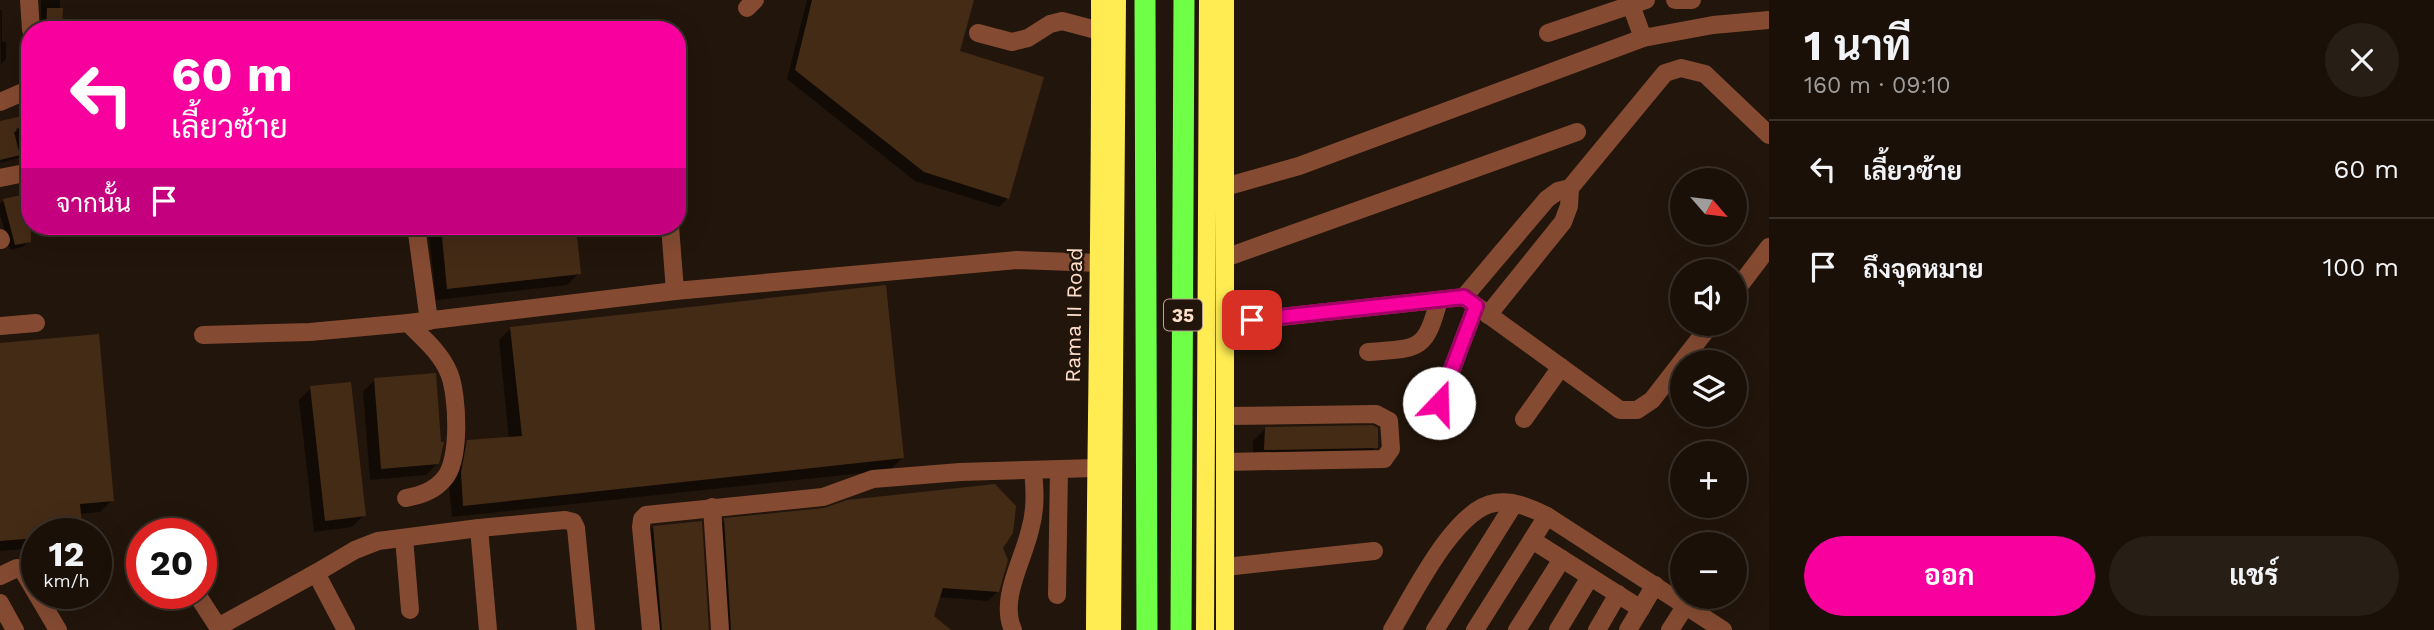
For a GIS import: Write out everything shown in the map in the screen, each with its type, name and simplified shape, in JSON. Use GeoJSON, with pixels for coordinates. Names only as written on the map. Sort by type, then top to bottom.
{"type":"FeatureCollection","features":[{"type":"Feature","properties":{"kind":"highway","name":"35"},"geometry":{"type":"LineString","coordinates":[[1145,0],[1147,630]]}},
{"type":"Feature","properties":{"kind":"highway","name":"35"},"geometry":{"type":"LineString","coordinates":[[1181,630],[1184,0]]}},
{"type":"Feature","properties":{"kind":"main road","name":"Rama II Road"},"geometry":{"type":"LineString","coordinates":[[1095,630],[1100,0]]}},
{"type":"Feature","properties":{"kind":"main road"},"geometry":{"type":"LineString","coordinates":[[1112,630],[1117,0]]}},
{"type":"Feature","properties":{"kind":"main road"},"geometry":{"type":"LineString","coordinates":[[1205,630],[1208,0]]}},
{"type":"Feature","properties":{"kind":"main road","name":"35"},"geometry":{"type":"LineString","coordinates":[[1225,0],[1226,630]]}},
{"type":"Feature","properties":{"kind":"street"},"geometry":{"type":"LineString","coordinates":[[29,0],[30,21]]}},
{"type":"Feature","properties":{"kind":"street"},"geometry":{"type":"LineString","coordinates":[[1675,0],[1692,0]]}},
{"type":"Feature","properties":{"kind":"street"},"geometry":{"type":"LineString","coordinates":[[1548,33],[1638,3],[1643,38]]}},
{"type":"Feature","properties":{"kind":"street"},"geometry":{"type":"LineString","coordinates":[[1225,187],[1299,166],[1643,38],[1702,27],[1769,20]]}},
{"type":"Feature","properties":{"kind":"street"},"geometry":{"type":"LineString","coordinates":[[978,33],[1012,42],[1028,38],[1050,24],[1062,22],[1100,31]]}},
{"type":"Feature","properties":{"kind":"street"},"geometry":{"type":"LineString","coordinates":[[1476,306],[1563,222],[1569,206],[1570,188],[1665,73],[1681,68],[1705,74],[1769,135]]}},
{"type":"Feature","properties":{"kind":"street"},"geometry":{"type":"LineString","coordinates":[[0,102],[21,93]]}},
{"type":"Feature","properties":{"kind":"street"},"geometry":{"type":"LineString","coordinates":[[1225,258],[1577,132]]}},
{"type":"Feature","properties":{"kind":"street"},"geometry":{"type":"LineString","coordinates":[[0,178],[21,174]]}},
{"type":"Feature","properties":{"kind":"street"},"geometry":{"type":"LineString","coordinates":[[1439,403],[1476,306],[1547,199],[1558,191],[1570,188]]}},
{"type":"Feature","properties":{"kind":"street"},"geometry":{"type":"LineString","coordinates":[[417,235],[429,321]]}},
{"type":"Feature","properties":{"kind":"street"},"geometry":{"type":"LineString","coordinates":[[671,235],[675,291]]}},
{"type":"Feature","properties":{"kind":"street"},"geometry":{"type":"LineString","coordinates":[[1747,276],[1769,247]]}},
{"type":"Feature","properties":{"kind":"street"},"geometry":{"type":"LineString","coordinates":[[203,335],[310,332],[408,323],[675,291],[1017,260],[1100,263]]}},
{"type":"Feature","properties":{"kind":"street"},"geometry":{"type":"LineString","coordinates":[[1368,352],[1408,349],[1422,343],[1432,327],[1439,300]]}},
{"type":"Feature","properties":{"kind":"street"},"geometry":{"type":"LineString","coordinates":[[1225,323],[1439,300],[1476,306],[1620,411],[1637,410],[1652,400],[1702,336]]}},
{"type":"Feature","properties":{"kind":"street"},"geometry":{"type":"LineString","coordinates":[[0,326],[36,323]]}},
{"type":"Feature","properties":{"kind":"street"},"geometry":{"type":"LineString","coordinates":[[406,498],[426,494],[446,478],[452,465],[457,415],[450,374],[438,354],[408,323]]}},
{"type":"Feature","properties":{"kind":"street"},"geometry":{"type":"LineString","coordinates":[[1524,419],[1561,367]]}},
{"type":"Feature","properties":{"kind":"street"},"geometry":{"type":"LineString","coordinates":[[1225,416],[1376,414],[1389,421],[1391,449],[1384,459],[1225,462]]}},
{"type":"Feature","properties":{"kind":"street"},"geometry":{"type":"LineString","coordinates":[[651,630],[641,527],[642,519],[646,515],[823,497],[873,479],[960,472],[1095,468]]}},
{"type":"Feature","properties":{"kind":"street"},"geometry":{"type":"LineString","coordinates":[[1056,595],[1059,469]]}},
{"type":"Feature","properties":{"kind":"street"},"geometry":{"type":"LineString","coordinates":[[1013,630],[1008,619],[1010,592],[1030,530],[1036,501],[1033,470]]}},
{"type":"Feature","properties":{"kind":"street"},"geometry":{"type":"LineString","coordinates":[[1392,630],[1456,528],[1480,508],[1493,503],[1525,506],[1547,516],[1670,595]]}},
{"type":"Feature","properties":{"kind":"street"},"geometry":{"type":"LineString","coordinates":[[1435,630],[1514,504]]}},
{"type":"Feature","properties":{"kind":"street"},"geometry":{"type":"LineString","coordinates":[[712,507],[720,630]]}},
{"type":"Feature","properties":{"kind":"street"},"geometry":{"type":"LineString","coordinates":[[1475,630],[1547,516]]}},
{"type":"Feature","properties":{"kind":"street"},"geometry":{"type":"LineString","coordinates":[[204,609],[215,629],[355,550],[378,541],[565,520],[573,522],[576,528],[586,630]]}},
{"type":"Feature","properties":{"kind":"street"},"geometry":{"type":"LineString","coordinates":[[479,528],[488,630]]}},
{"type":"Feature","properties":{"kind":"street"},"geometry":{"type":"LineString","coordinates":[[404,538],[410,610]]}},
{"type":"Feature","properties":{"kind":"street"},"geometry":{"type":"LineString","coordinates":[[1532,540],[1641,609]]}},
{"type":"Feature","properties":{"kind":"street"},"geometry":{"type":"LineString","coordinates":[[1225,567],[1374,551]]}},
{"type":"Feature","properties":{"kind":"street"},"geometry":{"type":"LineString","coordinates":[[1517,630],[1562,559]]}},
{"type":"Feature","properties":{"kind":"street"},"geometry":{"type":"LineString","coordinates":[[0,576],[17,568],[22,569],[58,630]]}},
{"type":"Feature","properties":{"kind":"street"},"geometry":{"type":"LineString","coordinates":[[316,573],[346,630]]}},
{"type":"Feature","properties":{"kind":"street"},"geometry":{"type":"LineString","coordinates":[[1558,630],[1590,577]]}},
{"type":"Feature","properties":{"kind":"street"},"geometry":{"type":"LineString","coordinates":[[1628,630],[1655,585]]}},
{"type":"Feature","properties":{"kind":"street"},"geometry":{"type":"LineString","coordinates":[[1597,630],[1618,594]]}},
{"type":"Feature","properties":{"kind":"street"},"geometry":{"type":"LineString","coordinates":[[0,603],[15,630]]}},
{"type":"Feature","properties":{"kind":"street"},"geometry":{"type":"LineString","coordinates":[[1670,630],[1683,609]]}},
{"type":"Feature","properties":{"kind":"street"},"geometry":{"type":"LineString","coordinates":[[1692,609],[1720,629]]}},
{"type":"Feature","properties":{"kind":"building"},"geometry":{"type":"Polygon","coordinates":[[[812,0],[974,0],[960,51],[1044,77],[1009,199],[924,172],[795,70],[812,0]]]}},
{"type":"Feature","properties":{"kind":"building"},"geometry":{"type":"Polygon","coordinates":[[[47,8],[63,8],[62,21],[46,21],[47,8]]]}},
{"type":"Feature","properties":{"kind":"building"},"geometry":{"type":"Polygon","coordinates":[[[21,116],[21,128],[14,132],[20,155],[0,160],[0,121],[21,116]]]}},
{"type":"Feature","properties":{"kind":"building"},"geometry":{"type":"Polygon","coordinates":[[[21,195],[21,235],[31,235],[31,242],[15,245],[3,199],[21,195]]]}},
{"type":"Feature","properties":{"kind":"building"},"geometry":{"type":"Polygon","coordinates":[[[442,235],[577,235],[581,274],[447,289],[442,235]]]}},
{"type":"Feature","properties":{"kind":"building"},"geometry":{"type":"Polygon","coordinates":[[[886,285],[904,458],[463,506],[461,472],[467,440],[522,436],[510,327],[886,285]]]}},
{"type":"Feature","properties":{"kind":"building"},"geometry":{"type":"Polygon","coordinates":[[[99,334],[114,501],[80,504],[81,518],[21,518],[21,539],[0,541],[0,343],[99,334]]]}},
{"type":"Feature","properties":{"kind":"building"},"geometry":{"type":"Polygon","coordinates":[[[436,373],[441,442],[444,442],[439,464],[381,469],[374,378],[436,373]]]}},
{"type":"Feature","properties":{"kind":"building"},"geometry":{"type":"Polygon","coordinates":[[[351,382],[366,516],[325,521],[310,386],[351,382]]]}},
{"type":"Feature","properties":{"kind":"building"},"geometry":{"type":"Polygon","coordinates":[[[1373,425],[1378,428],[1378,448],[1264,450],[1265,427],[1373,425]]]}},
{"type":"Feature","properties":{"kind":"building"},"geometry":{"type":"Polygon","coordinates":[[[995,484],[1016,506],[1013,533],[1003,548],[1008,560],[999,592],[943,588],[934,616],[951,630],[731,630],[724,518],[824,508],[847,500],[995,484]]]}},
{"type":"Feature","properties":{"kind":"building"},"geometry":{"type":"Polygon","coordinates":[[[702,521],[709,630],[662,630],[653,526],[702,521]]]}},
{"type":"Feature","properties":{"kind":"route"},"geometry":{"type":"LineString","coordinates":[[1252,320],[1464,297],[1476,306],[1439,403]]}}]}
